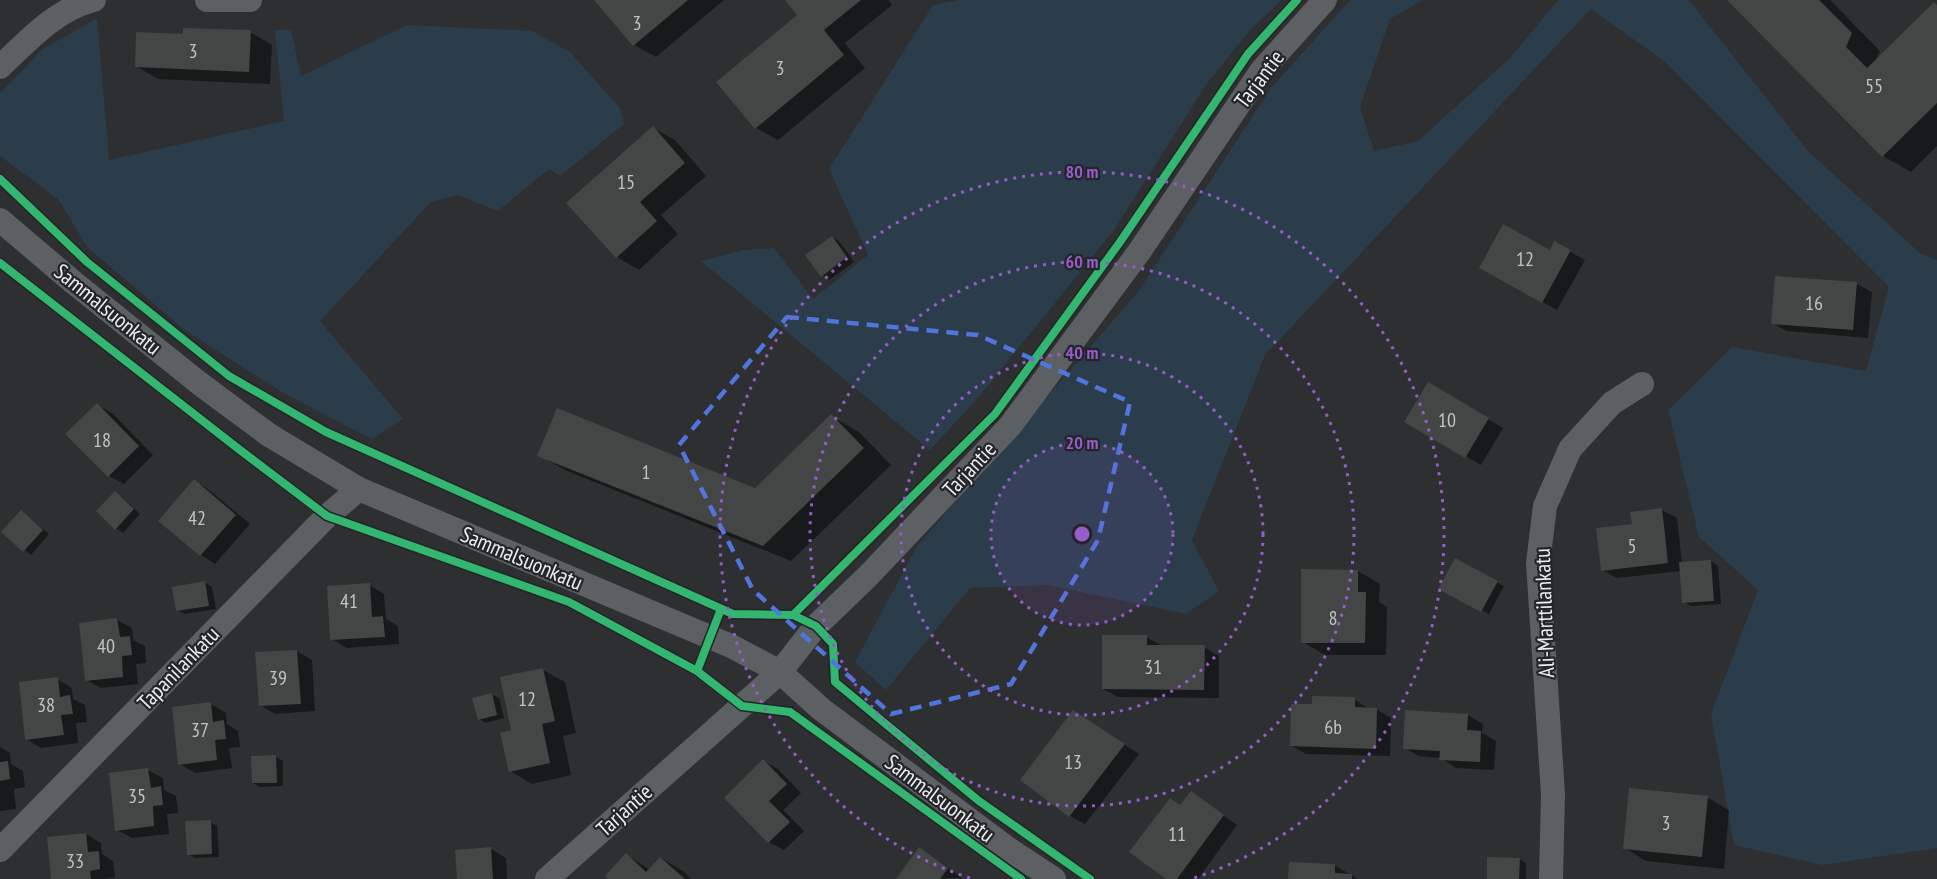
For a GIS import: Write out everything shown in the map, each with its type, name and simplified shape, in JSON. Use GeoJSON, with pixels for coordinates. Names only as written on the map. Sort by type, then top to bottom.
{"type":"FeatureCollection","features":[{"type":"Feature","properties":{"kind":"street"},"geometry":{"type":"LineString","coordinates":[[0,68],[50,20],[77,5],[94,0]]}},
{"type":"Feature","properties":{"kind":"street"},"geometry":{"type":"LineString","coordinates":[[207,0],[249,0]]}},
{"type":"Feature","properties":{"kind":"street","name":"Tarjantie"},"geometry":{"type":"LineString","coordinates":[[547,879],[780,672],[816,626],[868,576],[1010,426],[1139,252],[1262,70],[1325,0]]}},
{"type":"Feature","properties":{"kind":"street","name":"Sammalsuonkatu"},"geometry":{"type":"LineString","coordinates":[[0,220],[199,383],[269,435],[359,489],[731,646],[780,672],[820,709],[1010,850],[1054,879]]}},
{"type":"Feature","properties":{"kind":"street","name":"Ali-Marttilankatu"},"geometry":{"type":"LineString","coordinates":[[1551,879],[1553,794],[1538,563],[1545,506],[1570,449],[1612,403],[1642,384]]}},
{"type":"Feature","properties":{"kind":"street","name":"Tapanilankatu"},"geometry":{"type":"LineString","coordinates":[[0,850],[327,516],[359,489]]}},
{"type":"Feature","properties":{"kind":"highlighted area"},"geometry":{"type":"Polygon","coordinates":[[[787,317],[978,335],[1130,402],[1098,540],[1011,684],[891,714],[753,590],[679,445],[787,317]]]}},
{"type":"Feature","properties":{"kind":"shaded area"},"geometry":{"type":"Polygon","coordinates":[[[958,0],[1282,0],[1252,28],[1208,82],[1114,230],[977,399],[930,450],[701,261],[743,250],[774,248],[813,299],[868,255],[829,169],[933,5],[958,0]]]}},
{"type":"Feature","properties":{"kind":"shaded area"},"geometry":{"type":"Polygon","coordinates":[[[1350,0],[1423,0],[1390,19],[1360,107],[1374,151],[1418,141],[1511,57],[1558,0],[1689,0],[1808,151],[1920,253],[1937,260],[1937,848],[1822,865],[1734,845],[1711,714],[1758,590],[1699,537],[1668,410],[1732,347],[1866,371],[1889,287],[1664,61],[1591,9],[1265,355],[1192,540],[1219,591],[1186,614],[1048,585],[970,588],[886,690],[855,662],[917,546],[1138,292],[1271,88],[1350,0]]]}},
{"type":"Feature","properties":{"kind":"shaded area"},"geometry":{"type":"Polygon","coordinates":[[[97,18],[109,160],[284,121],[275,30],[291,30],[301,76],[407,25],[532,31],[570,52],[620,108],[624,124],[560,176],[549,169],[498,211],[458,195],[431,202],[320,321],[403,419],[372,439],[285,394],[186,331],[87,247],[59,200],[0,156],[0,93],[43,49],[97,18]]]}},
{"type":"Feature","properties":{"kind":"building"},"geometry":{"type":"Polygon","coordinates":[[[594,0],[688,0],[633,46],[594,0]]]}},
{"type":"Feature","properties":{"kind":"building"},"geometry":{"type":"Polygon","coordinates":[[[785,0],[861,0],[824,30],[844,55],[755,129],[716,82],[797,15],[785,0]]]}},
{"type":"Feature","properties":{"kind":"building"},"geometry":{"type":"Polygon","coordinates":[[[1727,0],[1819,0],[1852,33],[1846,47],[1867,68],[1934,2],[1937,5],[1937,103],[1882,157],[1727,0]]]}},
{"type":"Feature","properties":{"kind":"building"},"geometry":{"type":"Polygon","coordinates":[[[183,28],[251,30],[249,72],[135,67],[136,32],[183,34],[183,28]]]}},
{"type":"Feature","properties":{"kind":"building"},"geometry":{"type":"Polygon","coordinates":[[[653,126],[685,163],[640,202],[657,221],[616,258],[566,203],[653,126]]]}},
{"type":"Feature","properties":{"kind":"building"},"geometry":{"type":"Polygon","coordinates":[[[1503,224],[1550,250],[1554,241],[1571,250],[1542,303],[1479,268],[1503,224]]]}},
{"type":"Feature","properties":{"kind":"building"},"geometry":{"type":"Polygon","coordinates":[[[832,236],[847,257],[821,277],[805,255],[832,236]]]}},
{"type":"Feature","properties":{"kind":"building"},"geometry":{"type":"Polygon","coordinates":[[[1775,276],[1857,282],[1853,330],[1771,324],[1775,276]]]}},
{"type":"Feature","properties":{"kind":"building"},"geometry":{"type":"Polygon","coordinates":[[[1428,382],[1489,418],[1465,458],[1404,422],[1428,382]]]}},
{"type":"Feature","properties":{"kind":"building"},"geometry":{"type":"Polygon","coordinates":[[[97,403],[139,446],[108,477],[65,434],[97,403]]]}},
{"type":"Feature","properties":{"kind":"building"},"geometry":{"type":"Polygon","coordinates":[[[557,408],[755,488],[831,414],[864,448],[763,546],[537,456],[557,408]]]}},
{"type":"Feature","properties":{"kind":"building"},"geometry":{"type":"Polygon","coordinates":[[[194,479],[236,515],[200,556],[158,521],[194,479]]]}},
{"type":"Feature","properties":{"kind":"building"},"geometry":{"type":"Polygon","coordinates":[[[115,491],[134,509],[115,530],[96,511],[115,491]]]}},
{"type":"Feature","properties":{"kind":"building"},"geometry":{"type":"Polygon","coordinates":[[[1662,508],[1668,563],[1601,571],[1596,528],[1632,524],[1630,512],[1662,508]]]}},
{"type":"Feature","properties":{"kind":"building"},"geometry":{"type":"Polygon","coordinates":[[[21,510],[43,530],[23,552],[1,532],[21,510]]]}},
{"type":"Feature","properties":{"kind":"building"},"geometry":{"type":"Polygon","coordinates":[[[1455,558],[1498,581],[1481,612],[1438,589],[1455,558]]]}},
{"type":"Feature","properties":{"kind":"building"},"geometry":{"type":"Polygon","coordinates":[[[1711,560],[1714,601],[1682,603],[1679,562],[1711,560]]]}},
{"type":"Feature","properties":{"kind":"building"},"geometry":{"type":"Polygon","coordinates":[[[1301,569],[1358,570],[1358,592],[1366,592],[1365,643],[1301,643],[1301,569]]]}},
{"type":"Feature","properties":{"kind":"building"},"geometry":{"type":"Polygon","coordinates":[[[205,581],[209,606],[176,611],[172,587],[205,581]]]}},
{"type":"Feature","properties":{"kind":"building"},"geometry":{"type":"Polygon","coordinates":[[[370,583],[372,617],[383,616],[385,637],[330,640],[327,586],[370,583]]]}},
{"type":"Feature","properties":{"kind":"building"},"geometry":{"type":"Polygon","coordinates":[[[117,618],[120,637],[130,636],[132,655],[122,656],[123,677],[85,681],[79,623],[117,618]]]}},
{"type":"Feature","properties":{"kind":"building"},"geometry":{"type":"Polygon","coordinates":[[[1102,635],[1147,635],[1147,645],[1205,645],[1204,690],[1102,689],[1102,635]]]}},
{"type":"Feature","properties":{"kind":"building"},"geometry":{"type":"Polygon","coordinates":[[[297,650],[301,704],[259,706],[255,652],[297,650]]]}},
{"type":"Feature","properties":{"kind":"building"},"geometry":{"type":"Polygon","coordinates":[[[543,668],[555,721],[542,724],[550,763],[509,772],[500,733],[511,730],[500,677],[543,668]]]}},
{"type":"Feature","properties":{"kind":"building"},"geometry":{"type":"Polygon","coordinates":[[[58,677],[60,697],[70,695],[73,714],[61,715],[64,735],[25,740],[19,682],[58,677]]]}},
{"type":"Feature","properties":{"kind":"building"},"geometry":{"type":"Polygon","coordinates":[[[492,693],[497,715],[478,720],[472,698],[492,693]]]}},
{"type":"Feature","properties":{"kind":"building"},"geometry":{"type":"Polygon","coordinates":[[[1312,696],[1355,697],[1355,707],[1377,708],[1376,749],[1290,746],[1291,704],[1312,704],[1312,696]]]}},
{"type":"Feature","properties":{"kind":"building"},"geometry":{"type":"Polygon","coordinates":[[[211,702],[213,722],[224,720],[226,739],[215,740],[217,760],[178,765],[172,707],[211,702]]]}},
{"type":"Feature","properties":{"kind":"building"},"geometry":{"type":"Polygon","coordinates":[[[1073,710],[1125,744],[1069,817],[1020,780],[1073,710]]]}},
{"type":"Feature","properties":{"kind":"building"},"geometry":{"type":"Polygon","coordinates":[[[1405,710],[1468,714],[1467,730],[1481,731],[1480,762],[1439,760],[1440,751],[1403,749],[1405,710]]]}},
{"type":"Feature","properties":{"kind":"building"},"geometry":{"type":"Polygon","coordinates":[[[276,755],[277,783],[252,783],[251,756],[276,755]]]}},
{"type":"Feature","properties":{"kind":"building"},"geometry":{"type":"Polygon","coordinates":[[[763,759],[787,784],[769,801],[790,822],[768,843],[724,798],[763,759]]]}},
{"type":"Feature","properties":{"kind":"building"},"geometry":{"type":"Polygon","coordinates":[[[8,761],[10,779],[0,781],[0,762],[8,761]]]}},
{"type":"Feature","properties":{"kind":"building"},"geometry":{"type":"Polygon","coordinates":[[[148,768],[151,788],[161,786],[163,805],[153,806],[154,826],[115,831],[109,773],[148,768]]]}},
{"type":"Feature","properties":{"kind":"building"},"geometry":{"type":"Polygon","coordinates":[[[1629,788],[1708,796],[1702,857],[1623,849],[1629,788]]]}},
{"type":"Feature","properties":{"kind":"building"},"geometry":{"type":"Polygon","coordinates":[[[1191,791],[1224,815],[1177,879],[1166,879],[1129,852],[1170,798],[1180,805],[1191,791]]]}},
{"type":"Feature","properties":{"kind":"building"},"geometry":{"type":"Polygon","coordinates":[[[211,820],[212,854],[187,855],[185,821],[211,820]]]}},
{"type":"Feature","properties":{"kind":"building"},"geometry":{"type":"Polygon","coordinates":[[[86,833],[88,852],[99,851],[100,869],[90,871],[91,879],[51,879],[47,837],[86,833]]]}},
{"type":"Feature","properties":{"kind":"building"},"geometry":{"type":"Polygon","coordinates":[[[491,847],[493,879],[457,879],[455,850],[491,847]]]}},
{"type":"Feature","properties":{"kind":"building"},"geometry":{"type":"Polygon","coordinates":[[[919,847],[948,868],[940,879],[896,879],[919,847]]]}},
{"type":"Feature","properties":{"kind":"building"},"geometry":{"type":"Polygon","coordinates":[[[626,853],[646,872],[660,857],[685,879],[608,879],[605,876],[626,853]]]}},
{"type":"Feature","properties":{"kind":"building"},"geometry":{"type":"Polygon","coordinates":[[[1487,857],[1520,858],[1519,879],[1487,879],[1487,857]]]}},
{"type":"Feature","properties":{"kind":"building"},"geometry":{"type":"Polygon","coordinates":[[[1289,862],[1335,864],[1335,873],[1352,874],[1352,879],[1288,879],[1289,862]]]}},
{"type":"Feature","properties":{"kind":"cycle path"},"geometry":{"type":"LineString","coordinates":[[793,615],[995,414],[1120,242],[1248,54],[1297,0]]}},
{"type":"Feature","properties":{"kind":"cycle path"},"geometry":{"type":"LineString","coordinates":[[0,179],[87,262],[229,376],[326,432],[733,614],[793,615],[816,626],[833,644],[835,682],[979,801],[1090,879]]}},
{"type":"Feature","properties":{"kind":"cycle path"},"geometry":{"type":"LineString","coordinates":[[0,263],[327,516],[569,602],[697,671],[721,609]]}},
{"type":"Feature","properties":{"kind":"cycle path"},"geometry":{"type":"LineString","coordinates":[[697,671],[742,706],[790,712],[1021,879]]}}]}
